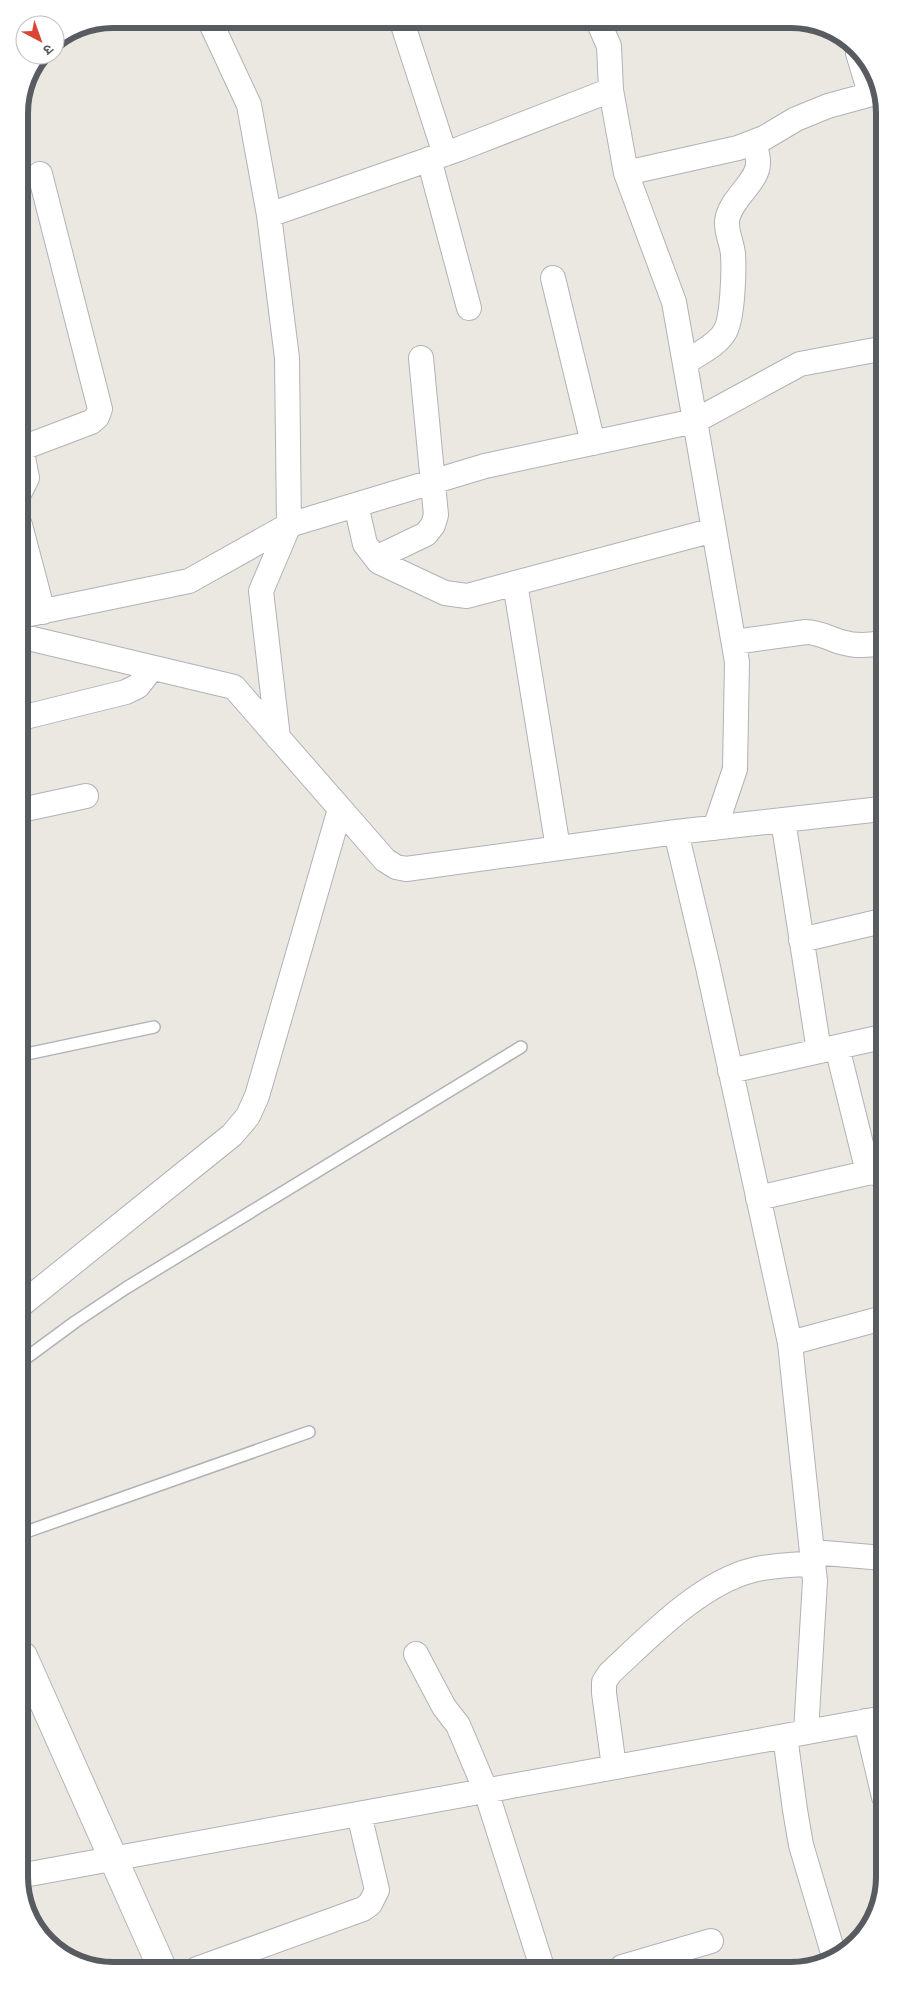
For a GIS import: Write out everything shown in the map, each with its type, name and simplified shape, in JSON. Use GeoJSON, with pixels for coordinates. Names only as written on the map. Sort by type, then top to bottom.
{"type":"FeatureCollection","features":[{"type":"Feature","properties":{"kind":"main road"},"geometry":{"type":"LineString","coordinates":[[28,1667],[159,1961]]}},
{"type":"Feature","properties":{"kind":"street"},"geometry":{"type":"LineString","coordinates":[[213,28],[250,105],[269,215],[287,358],[289,526],[260,591],[278,738]]}},
{"type":"Feature","properties":{"kind":"street"},"geometry":{"type":"LineString","coordinates":[[403,28],[437,157],[469,308]]}},
{"type":"Feature","properties":{"kind":"street"},"geometry":{"type":"LineString","coordinates":[[601,28],[610,46],[611,90],[626,172],[674,302],[737,662],[735,770],[716,828]]}},
{"type":"Feature","properties":{"kind":"street"},"geometry":{"type":"LineString","coordinates":[[269,215],[437,157],[611,90]]}},
{"type":"Feature","properties":{"kind":"street"},"geometry":{"type":"LineString","coordinates":[[626,172],[738,148],[828,106],[873,93]]}},
{"type":"Feature","properties":{"kind":"street"},"geometry":{"type":"LineString","coordinates":[[685,363],[716,342],[728,327],[733,255],[727,220],[734,201],[755,174],[758,166],[754,142]]}},
{"type":"Feature","properties":{"kind":"street"},"geometry":{"type":"LineString","coordinates":[[28,446],[91,422],[97,417],[100,409],[40,174]]}},
{"type":"Feature","properties":{"kind":"street"},"geometry":{"type":"LineString","coordinates":[[553,278],[592,443]]}},
{"type":"Feature","properties":{"kind":"street"},"geometry":{"type":"LineString","coordinates":[[28,584],[32,614],[189,581],[289,526],[485,466],[695,421],[800,364],[876,351]]}},
{"type":"Feature","properties":{"kind":"street"},"geometry":{"type":"LineString","coordinates":[[376,558],[426,534],[433,525],[436,515],[421,358]]}},
{"type":"Feature","properties":{"kind":"street"},"geometry":{"type":"LineString","coordinates":[[356,505],[365,544],[379,562],[445,593],[456,596],[467,596],[714,530]]}},
{"type":"Feature","properties":{"kind":"street"},"geometry":{"type":"LineString","coordinates":[[515,583],[558,848]]}},
{"type":"Feature","properties":{"kind":"street"},"geometry":{"type":"LineString","coordinates":[[734,642],[815,632],[858,646],[876,644]]}},
{"type":"Feature","properties":{"kind":"street"},"geometry":{"type":"LineString","coordinates":[[28,638],[234,687],[385,860],[396,867],[406,869],[676,832],[876,810]]}},
{"type":"Feature","properties":{"kind":"street"},"geometry":{"type":"LineString","coordinates":[[28,716],[126,692],[138,686],[152,668]]}},
{"type":"Feature","properties":{"kind":"street"},"geometry":{"type":"LineString","coordinates":[[28,808],[86,796]]}},
{"type":"Feature","properties":{"kind":"street"},"geometry":{"type":"LineString","coordinates":[[28,1299],[232,1135],[248,1116],[257,1096],[340,809]]}},
{"type":"Feature","properties":{"kind":"street"},"geometry":{"type":"LineString","coordinates":[[783,820],[801,940],[828,1049],[866,1164],[876,1174]]}},
{"type":"Feature","properties":{"kind":"street"},"geometry":{"type":"LineString","coordinates":[[676,832],[708,967],[790,1343],[814,1557],[815,1581],[796,1734],[795,1810],[801,1845],[832,1950]]}},
{"type":"Feature","properties":{"kind":"street"},"geometry":{"type":"LineString","coordinates":[[801,940],[876,922]]}},
{"type":"Feature","properties":{"kind":"street"},"geometry":{"type":"LineString","coordinates":[[730,1071],[876,1039]]}},
{"type":"Feature","properties":{"kind":"street"},"geometry":{"type":"LineString","coordinates":[[758,1198],[876,1174]]}},
{"type":"Feature","properties":{"kind":"street"},"geometry":{"type":"LineString","coordinates":[[790,1343],[876,1320]]}},
{"type":"Feature","properties":{"kind":"street"},"geometry":{"type":"LineString","coordinates":[[614,1767],[604,1682],[610,1673],[679,1610],[708,1591],[740,1574],[753,1570],[814,1557],[876,1558]]}},
{"type":"Feature","properties":{"kind":"street"},"geometry":{"type":"LineString","coordinates":[[416,1654],[444,1707],[458,1725],[486,1790],[540,1962]]}},
{"type":"Feature","properties":{"kind":"street"},"geometry":{"type":"LineString","coordinates":[[28,1873],[875,1720]]}},
{"type":"Feature","properties":{"kind":"street"},"geometry":{"type":"LineString","coordinates":[[219,1961],[363,1910],[370,1904],[377,1890],[359,1814]]}},
{"type":"Feature","properties":{"kind":"street"},"geometry":{"type":"LineString","coordinates":[[637,1962],[711,1941]]}},
{"type":"Feature","properties":{"kind":"lane"},"geometry":{"type":"LineString","coordinates":[[28,1054],[154,1027]]}},
{"type":"Feature","properties":{"kind":"lane"},"geometry":{"type":"LineString","coordinates":[[28,1357],[126,1288],[521,1047]]}},
{"type":"Feature","properties":{"kind":"lane"},"geometry":{"type":"LineString","coordinates":[[28,1531],[309,1432]]}}]}
